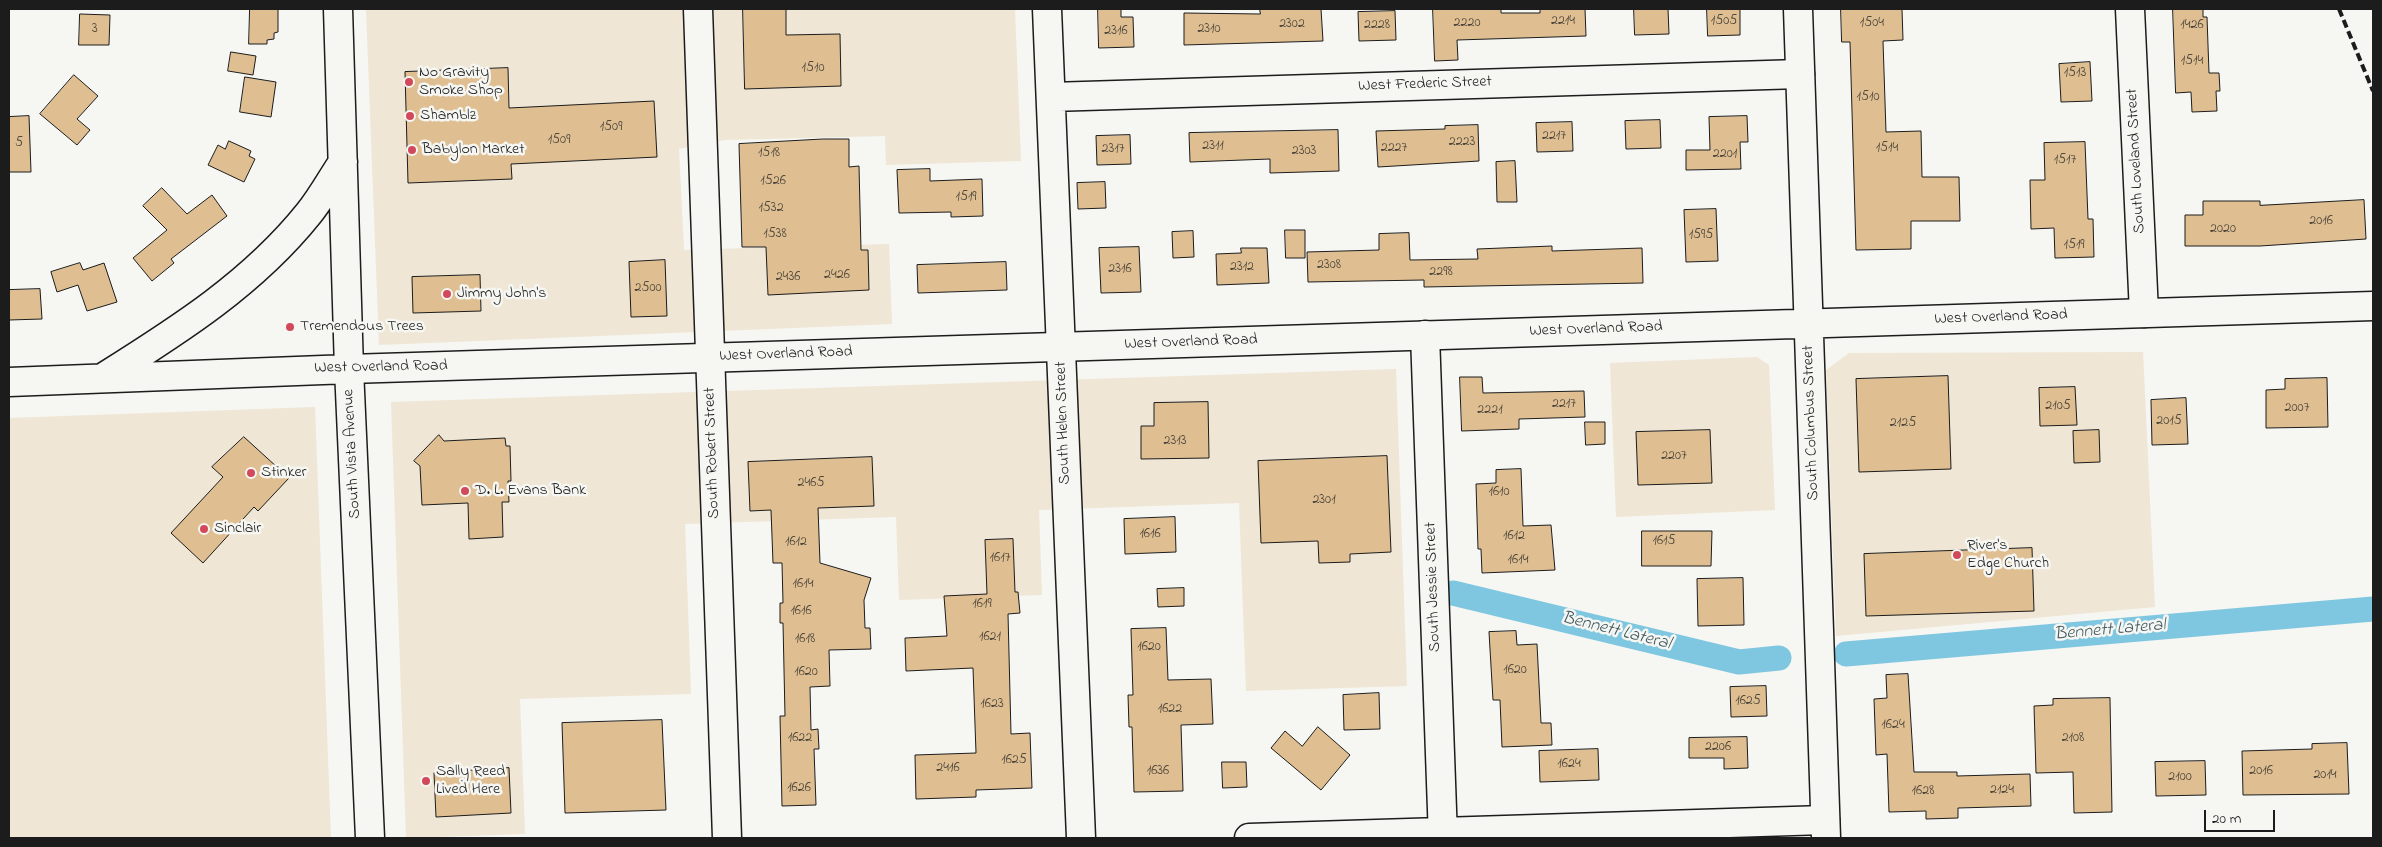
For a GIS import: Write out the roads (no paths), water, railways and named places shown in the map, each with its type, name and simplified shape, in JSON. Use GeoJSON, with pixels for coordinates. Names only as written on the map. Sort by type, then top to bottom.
{"type":"FeatureCollection","features":[{"type":"Feature","properties":{"kind":"street","name":"South Vista Avenue"},"geometry":{"type":"LineString","coordinates":[[338,9],[349,369],[370,838]]}},
{"type":"Feature","properties":{"kind":"street","name":"South Robert Street"},"geometry":{"type":"LineString","coordinates":[[698,9],[727,838]]}},
{"type":"Feature","properties":{"kind":"street","name":"South Helen Street"},"geometry":{"type":"LineString","coordinates":[[1047,9],[1080,838]]}},
{"type":"Feature","properties":{"kind":"street","name":"South Columbus Street"},"geometry":{"type":"LineString","coordinates":[[1798,9],[1826,829]]}},
{"type":"Feature","properties":{"kind":"street","name":"South Loveland Street"},"geometry":{"type":"LineString","coordinates":[[2130,9],[2144,313]]}},
{"type":"Feature","properties":{"kind":"street","name":"West Frederic Street"},"geometry":{"type":"LineString","coordinates":[[1051,97],[1800,74]]}},
{"type":"Feature","properties":{"kind":"street"},"geometry":{"type":"LineString","coordinates":[[103,378],[184,327],[251,275],[310,212],[343,162]]}},
{"type":"Feature","properties":{"kind":"street","name":"West Overland Road"},"geometry":{"type":"LineString","coordinates":[[9,382],[349,369],[2373,306]]}},
{"type":"Feature","properties":{"kind":"street","name":"South Jessie Street"},"geometry":{"type":"LineString","coordinates":[[1425,336],[1443,835]]}},
{"type":"Feature","properties":{"kind":"street"},"geometry":{"type":"LineString","coordinates":[[1249,838],[1826,829]]}},
{"type":"Feature","properties":{"kind":"waterway","name":"Bennett Lateral"},"geometry":{"type":"LineString","coordinates":[[1453,593],[1739,662],[1779,658]]}},
{"type":"Feature","properties":{"kind":"waterway","name":"Bennett Lateral"},"geometry":{"type":"LineString","coordinates":[[1846,654],[2373,609]]}},
{"type":"Feature","properties":{"kind":"railway"},"geometry":{"type":"LineString","coordinates":[[2339,9],[2373,91]]}},
{"type":"Feature","properties":{"kind":"place","name":"No Gravity Smoke Shop"},"geometry":{"type":"Point","coordinates":[409,82]}},
{"type":"Feature","properties":{"kind":"place","name":"Shamblz"},"geometry":{"type":"Point","coordinates":[410,116]}},
{"type":"Feature","properties":{"kind":"place","name":"Babylon Market"},"geometry":{"type":"Point","coordinates":[412,150]}},
{"type":"Feature","properties":{"kind":"place","name":"Jimmy John's"},"geometry":{"type":"Point","coordinates":[447,294]}},
{"type":"Feature","properties":{"kind":"place","name":"Tremendous Trees"},"geometry":{"type":"Point","coordinates":[290,327]}},
{"type":"Feature","properties":{"kind":"place","name":"Stinker"},"geometry":{"type":"Point","coordinates":[251,473]}},
{"type":"Feature","properties":{"kind":"place","name":"D. L. Evans Bank"},"geometry":{"type":"Point","coordinates":[465,491]}},
{"type":"Feature","properties":{"kind":"place","name":"Sinclair"},"geometry":{"type":"Point","coordinates":[204,529]}},
{"type":"Feature","properties":{"kind":"place","name":"River's Edge Church"},"geometry":{"type":"Point","coordinates":[1957,555]}},
{"type":"Feature","properties":{"kind":"place","name":"Sally Reed Lived Here"},"geometry":{"type":"Point","coordinates":[426,781]}}]}
